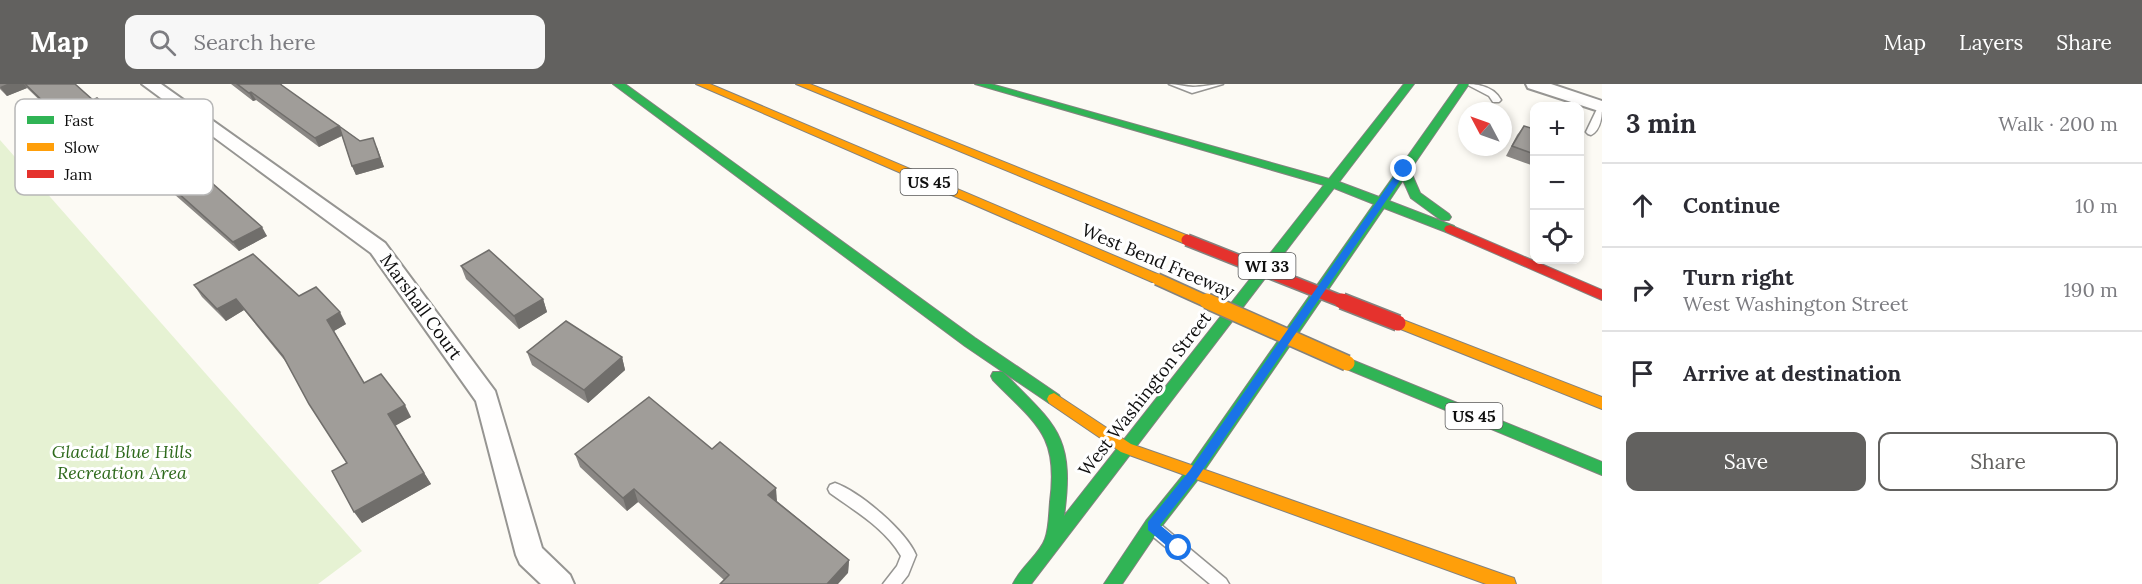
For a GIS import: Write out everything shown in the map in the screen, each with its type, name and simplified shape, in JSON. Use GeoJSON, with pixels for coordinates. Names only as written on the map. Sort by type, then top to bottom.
{"type":"FeatureCollection","features":[{"type":"Feature","properties":{"kind":"main road"},"geometry":{"type":"LineString","coordinates":[[618,84],[970,342],[1126,448],[1508,584]]}},
{"type":"Feature","properties":{"kind":"main road","name":"West Bend Freeway"},"geometry":{"type":"LineString","coordinates":[[701,84],[1347,363],[1602,470]]}},
{"type":"Feature","properties":{"kind":"main road","name":"West Bend Freeway"},"geometry":{"type":"LineString","coordinates":[[801,84],[1187,240],[1602,403]]}},
{"type":"Feature","properties":{"kind":"main road"},"geometry":{"type":"LineString","coordinates":[[980,84],[1331,183],[1470,237],[1602,295]]}},
{"type":"Feature","properties":{"kind":"main road","name":"West Washington Street"},"geometry":{"type":"LineString","coordinates":[[1022,584],[1409,84]]}},
{"type":"Feature","properties":{"kind":"main road","name":"WI 33"},"geometry":{"type":"LineString","coordinates":[[1112,584],[1152,526],[1194,473],[1464,84]]}},
{"type":"Feature","properties":{"kind":"main road"},"geometry":{"type":"LineString","coordinates":[[1404,169],[1415,195],[1470,237]]}},
{"type":"Feature","properties":{"kind":"main road"},"geometry":{"type":"LineString","coordinates":[[970,342],[1034,414],[1057,448],[1058,472],[1053,544]]}},
{"type":"Feature","properties":{"kind":"street","name":"Marshall Court"},"geometry":{"type":"LineString","coordinates":[[150,84],[171,99]]}},
{"type":"Feature","properties":{"kind":"street"},"geometry":{"type":"LineString","coordinates":[[1534,84],[1602,108]]}},
{"type":"Feature","properties":{"kind":"street","name":"Marshall Court"},"geometry":{"type":"LineString","coordinates":[[213,129],[378,248],[487,398],[530,555],[560,584]]}},
{"type":"Feature","properties":{"kind":"lane"},"geometry":{"type":"LineString","coordinates":[[1173,84],[1192,90],[1219,84]]}},
{"type":"Feature","properties":{"kind":"lane"},"geometry":{"type":"LineString","coordinates":[[1470,84],[1493,94],[1496,100]]}},
{"type":"Feature","properties":{"kind":"lane"},"geometry":{"type":"LineString","coordinates":[[1591,132],[1602,108]]}},
{"type":"Feature","properties":{"kind":"lane"},"geometry":{"type":"LineString","coordinates":[[835,489],[893,531],[903,544],[909,555],[903,570],[891,584]]}},
{"type":"Feature","properties":{"kind":"lane"},"geometry":{"type":"LineString","coordinates":[[1152,526],[1221,584]]}},
{"type":"Feature","properties":{"kind":"green space","name":"Glacial Blue Hills Recreation Area"},"geometry":{"type":"Polygon","coordinates":[[[0,140],[15,157],[15,195],[48,195],[362,551],[318,584],[0,584],[0,140]]]}},
{"type":"Feature","properties":{"kind":"building"},"geometry":{"type":"Polygon","coordinates":[[[25,84],[75,84],[92,99],[41,99],[25,84]]]}},
{"type":"Feature","properties":{"kind":"building"},"geometry":{"type":"Polygon","coordinates":[[[237,84],[280,84],[339,126],[315,138],[237,84]]]}},
{"type":"Feature","properties":{"kind":"building"},"geometry":{"type":"Polygon","coordinates":[[[339,126],[360,141],[373,138],[380,158],[352,166],[339,126]]]}},
{"type":"Feature","properties":{"kind":"building"},"geometry":{"type":"Polygon","coordinates":[[[1524,126],[1530,128],[1530,153],[1512,146],[1524,126]]]}},
{"type":"Feature","properties":{"kind":"building"},"geometry":{"type":"Polygon","coordinates":[[[213,184],[262,227],[233,242],[180,195],[213,195],[213,184]]]}},
{"type":"Feature","properties":{"kind":"building"},"geometry":{"type":"Polygon","coordinates":[[[489,250],[543,299],[514,316],[461,266],[489,250]]]}},
{"type":"Feature","properties":{"kind":"building"},"geometry":{"type":"Polygon","coordinates":[[[253,254],[299,296],[316,287],[340,312],[327,320],[364,383],[381,374],[405,405],[388,414],[424,473],[354,512],[332,471],[347,463],[309,404],[283,356],[236,299],[217,309],[194,285],[253,254]]]}},
{"type":"Feature","properties":{"kind":"building"},"geometry":{"type":"Polygon","coordinates":[[[566,321],[622,357],[584,390],[527,352],[566,321]]]}},
{"type":"Feature","properties":{"kind":"building"},"geometry":{"type":"Polygon","coordinates":[[[649,397],[712,449],[720,442],[776,488],[768,495],[849,560],[827,584],[720,584],[729,575],[634,489],[623,498],[575,454],[649,397]]]}},
{"type":"Feature","properties":{"kind":"traffic: fast"},"geometry":{"type":"LineString","coordinates":[[618,84],[970,342],[1054,399]]}},
{"type":"Feature","properties":{"kind":"traffic: fast"},"geometry":{"type":"LineString","coordinates":[[980,84],[1331,183],[1450,229]]}},
{"type":"Feature","properties":{"kind":"traffic: fast"},"geometry":{"type":"LineString","coordinates":[[1021,584],[1409,84]]}},
{"type":"Feature","properties":{"kind":"traffic: fast"},"geometry":{"type":"LineString","coordinates":[[1112,584],[1152,526],[1194,473],[1464,84]]}},
{"type":"Feature","properties":{"kind":"traffic: fast"},"geometry":{"type":"LineString","coordinates":[[1404,169],[1415,195],[1445,217]]}},
{"type":"Feature","properties":{"kind":"traffic: fast"},"geometry":{"type":"LineString","coordinates":[[1347,363],[1602,469]]}},
{"type":"Feature","properties":{"kind":"traffic: fast"},"geometry":{"type":"LineString","coordinates":[[998,376],[1039,418],[1057,447],[1060,482],[1053,544]]}},
{"type":"Feature","properties":{"kind":"traffic: slow"},"geometry":{"type":"LineString","coordinates":[[701,84],[1157,279]]}},
{"type":"Feature","properties":{"kind":"traffic: slow"},"geometry":{"type":"LineString","coordinates":[[801,84],[1187,240]]}},
{"type":"Feature","properties":{"kind":"traffic: slow"},"geometry":{"type":"LineString","coordinates":[[1157,279],[1347,363]]}},
{"type":"Feature","properties":{"kind":"traffic: slow"},"geometry":{"type":"LineString","coordinates":[[1398,323],[1602,403]]}},
{"type":"Feature","properties":{"kind":"traffic: slow"},"geometry":{"type":"LineString","coordinates":[[1054,399],[1126,448],[1508,584]]}},
{"type":"Feature","properties":{"kind":"traffic: jam"},"geometry":{"type":"LineString","coordinates":[[1450,229],[1602,295]]}},
{"type":"Feature","properties":{"kind":"traffic: jam"},"geometry":{"type":"LineString","coordinates":[[1187,240],[1398,323]]}},
{"type":"Feature","properties":{"kind":"route"},"geometry":{"type":"LineString","coordinates":[[1179,548],[1152,526],[1194,473],[1404,169]]}}]}
